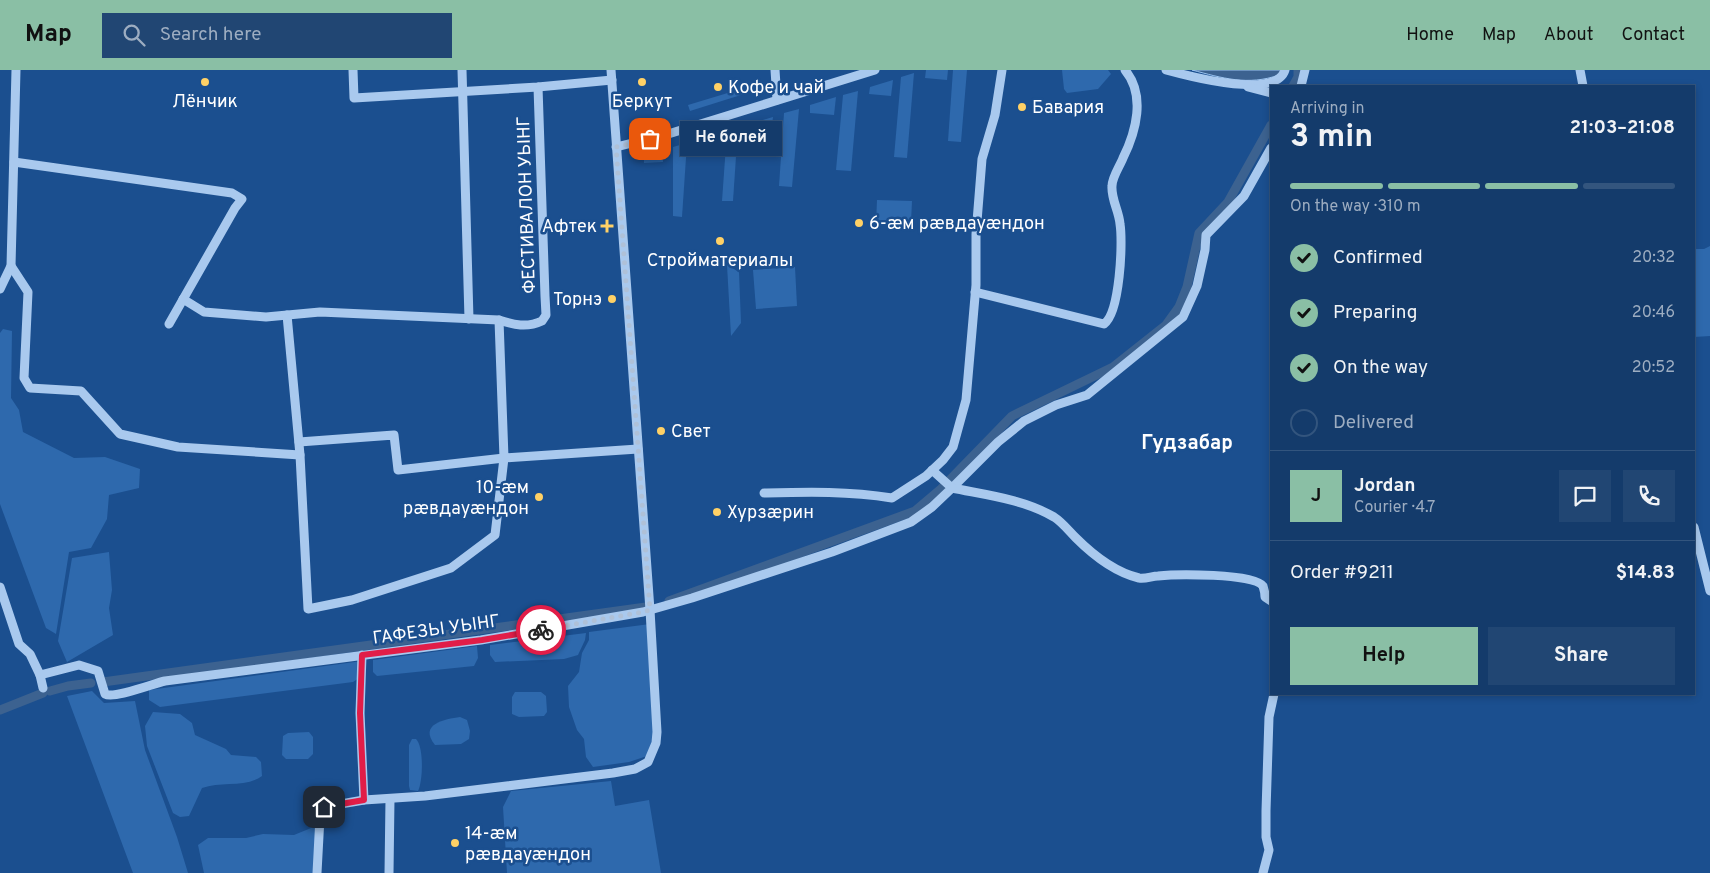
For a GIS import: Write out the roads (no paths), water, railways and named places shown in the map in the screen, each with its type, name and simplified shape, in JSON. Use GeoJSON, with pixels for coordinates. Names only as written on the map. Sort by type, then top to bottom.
{"type":"FeatureCollection","features":[{"type":"Feature","properties":{"kind":"street"},"geometry":{"type":"LineString","coordinates":[[0,289],[11,266],[16,70]]}},
{"type":"Feature","properties":{"kind":"street"},"geometry":{"type":"LineString","coordinates":[[353,70],[354,98],[538,87],[612,80]]}},
{"type":"Feature","properties":{"kind":"street"},"geometry":{"type":"LineString","coordinates":[[462,70],[469,319]]}},
{"type":"Feature","properties":{"kind":"street"},"geometry":{"type":"LineString","coordinates":[[317,873],[320,817],[324,807],[364,800],[390,799],[635,769],[648,762],[656,742],[658,732],[650,610],[611,70]]}},
{"type":"Feature","properties":{"kind":"street"},"geometry":{"type":"LineString","coordinates":[[775,70],[777,100]]}},
{"type":"Feature","properties":{"kind":"street"},"geometry":{"type":"LineString","coordinates":[[616,147],[665,135],[875,70]]}},
{"type":"Feature","properties":{"kind":"street"},"geometry":{"type":"LineString","coordinates":[[764,494],[852,492],[892,498],[934,472],[953,447],[966,400],[975,292],[976,234],[982,159],[997,106],[1002,70]]}},
{"type":"Feature","properties":{"kind":"street"},"geometry":{"type":"LineString","coordinates":[[975,292],[1104,324],[1109,321],[1117,295],[1121,234],[1117,209],[1112,194],[1112,183],[1134,131],[1136,120],[1134,88],[1125,70]]}},
{"type":"Feature","properties":{"kind":"street"},"geometry":{"type":"LineString","coordinates":[[1166,70],[1221,83],[1236,84],[1259,84],[1280,79],[1286,70]]}},
{"type":"Feature","properties":{"kind":"street"},"geometry":{"type":"LineString","coordinates":[[1301,85],[1305,70]]}},
{"type":"Feature","properties":{"kind":"street"},"geometry":{"type":"LineString","coordinates":[[1580,70],[1583,85]]}},
{"type":"Feature","properties":{"kind":"street"},"geometry":{"type":"LineString","coordinates":[[1236,84],[1270,93]]}},
{"type":"Feature","properties":{"kind":"street","name":"ФЕСТИВАЛОН УЫНГ"},"geometry":{"type":"LineString","coordinates":[[499,320],[514,325],[534,325],[542,321],[546,314],[538,87]]}},
{"type":"Feature","properties":{"kind":"street","name":"ГАФЕЗЫ УЫНГ"},"geometry":{"type":"LineString","coordinates":[[40,675],[80,666],[98,671],[105,694],[115,696],[165,681],[482,640],[643,612],[813,558],[911,522],[932,508],[998,442],[1024,421],[1056,405],[1087,395],[1183,317],[1198,286],[1206,235],[1244,196],[1270,150]]}},
{"type":"Feature","properties":{"kind":"street"},"geometry":{"type":"LineString","coordinates":[[14,162],[232,193],[242,199],[235,208],[169,324]]}},
{"type":"Feature","properties":{"kind":"street"},"geometry":{"type":"LineString","coordinates":[[11,266],[28,292],[24,378],[30,388],[81,391],[120,434],[178,448],[300,455]]}},
{"type":"Feature","properties":{"kind":"street"},"geometry":{"type":"LineString","coordinates":[[183,300],[204,312],[266,317],[287,315],[320,312],[499,320],[504,458],[495,535],[451,568],[352,600],[308,609],[300,455],[287,315]]}},
{"type":"Feature","properties":{"kind":"street"},"geometry":{"type":"LineString","coordinates":[[299,442],[394,435],[398,470],[504,458],[638,449]]}},
{"type":"Feature","properties":{"kind":"street"},"geometry":{"type":"LineString","coordinates":[[934,472],[951,487],[1027,504],[1056,518],[1107,565],[1126,574],[1142,578],[1213,574],[1250,580],[1267,586],[1265,597],[1270,600]]}},
{"type":"Feature","properties":{"kind":"street"},"geometry":{"type":"LineString","coordinates":[[1695,531],[1710,591]]}},
{"type":"Feature","properties":{"kind":"street"},"geometry":{"type":"LineString","coordinates":[[0,587],[19,644],[30,654],[40,675],[43,688]]}},
{"type":"Feature","properties":{"kind":"street"},"geometry":{"type":"LineString","coordinates":[[362,655],[360,713],[364,800]]}},
{"type":"Feature","properties":{"kind":"street"},"geometry":{"type":"LineString","coordinates":[[1263,873],[1269,850],[1266,837],[1266,811],[1269,717],[1274,695]]}},
{"type":"Feature","properties":{"kind":"street"},"geometry":{"type":"LineString","coordinates":[[389,873],[390,799]]}},
{"type":"Feature","properties":{"kind":"waterway"},"geometry":{"type":"LineString","coordinates":[[1294,85],[1298,77],[1298,70]]}},
{"type":"Feature","properties":{"kind":"waterway"},"geometry":{"type":"LineString","coordinates":[[669,601],[915,511],[941,489],[1012,416],[1113,367],[1166,325],[1179,307],[1187,287],[1199,233],[1228,202],[1270,127]]}},
{"type":"Feature","properties":{"kind":"waterway"},"geometry":{"type":"LineString","coordinates":[[103,682],[646,607]]}},
{"type":"Feature","properties":{"kind":"waterway"},"geometry":{"type":"LineString","coordinates":[[50,691],[91,683]]}},
{"type":"Feature","properties":{"kind":"waterway"},"geometry":{"type":"LineString","coordinates":[[0,710],[43,693]]}},
{"type":"Feature","properties":{"kind":"place","name":"Лёнчик"},"geometry":{"type":"Point","coordinates":[205,82]}},
{"type":"Feature","properties":{"kind":"place","name":"Беркут"},"geometry":{"type":"Point","coordinates":[642,82]}},
{"type":"Feature","properties":{"kind":"place","name":"Кофе и чай"},"geometry":{"type":"Point","coordinates":[718,87]}},
{"type":"Feature","properties":{"kind":"place","name":"Бавария"},"geometry":{"type":"Point","coordinates":[1022,107]}},
{"type":"Feature","properties":{"kind":"place","name":"Не болей"},"geometry":{"type":"Point","coordinates":[650,139]}},
{"type":"Feature","properties":{"kind":"place","name":"6-æм рӕвдауӕндон"},"geometry":{"type":"Point","coordinates":[859,223]}},
{"type":"Feature","properties":{"kind":"place","name":"Афтек"},"geometry":{"type":"Point","coordinates":[607,226]}},
{"type":"Feature","properties":{"kind":"place","name":"Стройматериалы"},"geometry":{"type":"Point","coordinates":[720,241]}},
{"type":"Feature","properties":{"kind":"place","name":"Торнэ"},"geometry":{"type":"Point","coordinates":[612,299]}},
{"type":"Feature","properties":{"kind":"place","name":"Свет"},"geometry":{"type":"Point","coordinates":[661,431]}},
{"type":"Feature","properties":{"kind":"place","name":"10-æм рӕвдауӕндон"},"geometry":{"type":"Point","coordinates":[539,497]}},
{"type":"Feature","properties":{"kind":"place","name":"Хурзæрин"},"geometry":{"type":"Point","coordinates":[717,512]}},
{"type":"Feature","properties":{"kind":"place","name":"14-æм рӕвдауӕндон"},"geometry":{"type":"Point","coordinates":[455,843]}},
{"type":"Feature","properties":{"kind":"district","name":"Гудзабар"},"geometry":{"type":"Point","coordinates":[1187,442]}}]}
